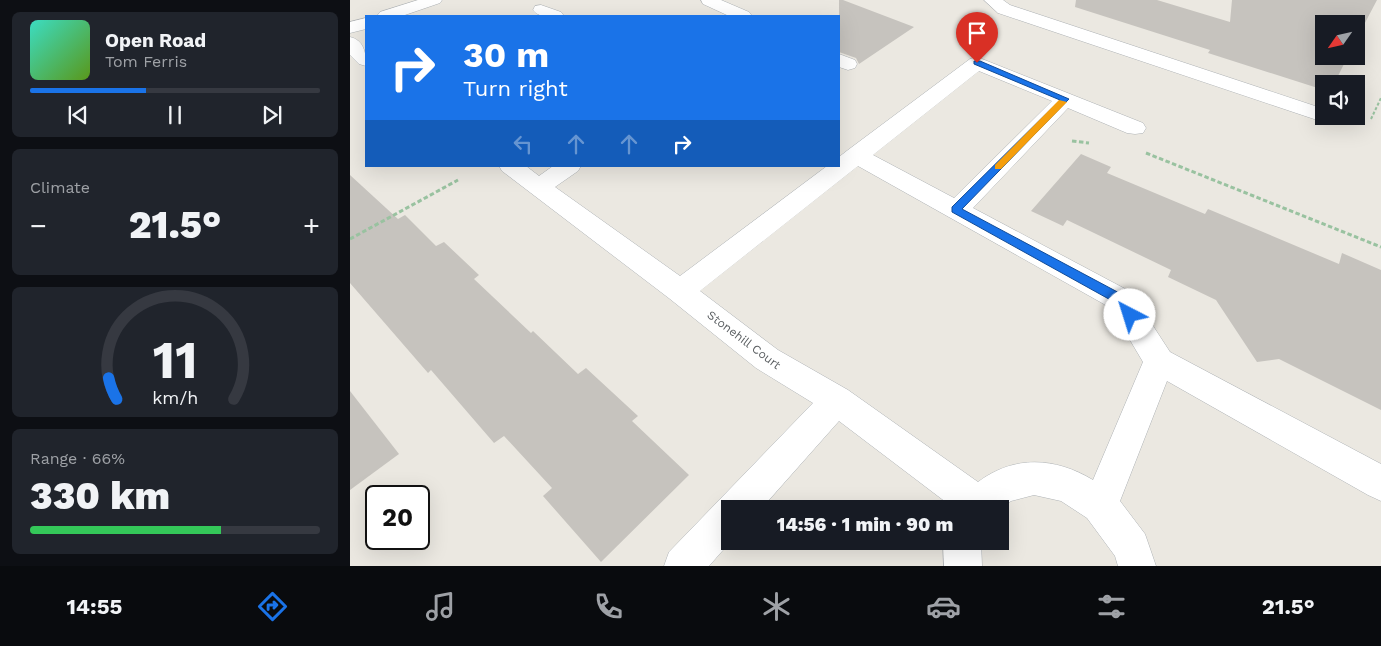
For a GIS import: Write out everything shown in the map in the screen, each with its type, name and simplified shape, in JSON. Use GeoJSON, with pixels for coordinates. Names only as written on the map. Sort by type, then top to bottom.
{"type":"FeatureCollection","features":[{"type":"Feature","properties":{"kind":"street"},"geometry":{"type":"LineString","coordinates":[[389,15],[434,0]]}},
{"type":"Feature","properties":{"kind":"street"},"geometry":{"type":"LineString","coordinates":[[992,0],[1004,9],[1315,113]]}},
{"type":"Feature","properties":{"kind":"street"},"geometry":{"type":"LineString","coordinates":[[705,9],[737,14]]}},
{"type":"Feature","properties":{"kind":"street"},"geometry":{"type":"LineString","coordinates":[[350,28],[365,23]]}},
{"type":"Feature","properties":{"kind":"street"},"geometry":{"type":"LineString","coordinates":[[350,42],[365,59]]}},
{"type":"Feature","properties":{"kind":"street"},"geometry":{"type":"LineString","coordinates":[[680,291],[977,63],[1134,128]]}},
{"type":"Feature","properties":{"kind":"street"},"geometry":{"type":"LineString","coordinates":[[956,210],[1065,99]]}},
{"type":"Feature","properties":{"kind":"street"},"geometry":{"type":"LineString","coordinates":[[856,155],[1120,300],[1159,361],[1381,483]]}},
{"type":"Feature","properties":{"kind":"street","name":"Stonehill Court"},"geometry":{"type":"LineString","coordinates":[[511,167],[680,291],[767,359],[836,400],[969,500]]}},
{"type":"Feature","properties":{"kind":"street"},"geometry":{"type":"LineString","coordinates":[[538,187],[568,167]]}},
{"type":"Feature","properties":{"kind":"street"},"geometry":{"type":"LineString","coordinates":[[1100,505],[1159,361]]}},
{"type":"Feature","properties":{"kind":"street"},"geometry":{"type":"LineString","coordinates":[[744,500],[836,400]]}},
{"type":"Feature","properties":{"kind":"street"},"geometry":{"type":"LineString","coordinates":[[984,500],[1003,485],[1034,478],[1068,485],[1100,505],[1132,547],[1137,566]]}},
{"type":"Feature","properties":{"kind":"street"},"geometry":{"type":"LineString","coordinates":[[683,566],[721,525]]}},
{"type":"Feature","properties":{"kind":"street"},"geometry":{"type":"LineString","coordinates":[[962,550],[963,566]]}},
{"type":"Feature","properties":{"kind":"path"},"geometry":{"type":"LineString","coordinates":[[1371,120],[1381,98]]}},
{"type":"Feature","properties":{"kind":"path"},"geometry":{"type":"LineString","coordinates":[[1072,141],[1091,143]]}},
{"type":"Feature","properties":{"kind":"path"},"geometry":{"type":"LineString","coordinates":[[1146,153],[1381,247]]}},
{"type":"Feature","properties":{"kind":"path"},"geometry":{"type":"LineString","coordinates":[[350,239],[458,180]]}},
{"type":"Feature","properties":{"kind":"building"},"geometry":{"type":"Polygon","coordinates":[[[839,0],[843,0],[914,27],[859,64],[856,58],[840,52],[839,0]]]}},
{"type":"Feature","properties":{"kind":"building"},"geometry":{"type":"Polygon","coordinates":[[[1076,0],[1157,0],[1230,22],[1232,0],[1377,0],[1365,23],[1365,15],[1315,15],[1315,65],[1344,65],[1338,75],[1315,75],[1315,87],[1208,53],[1210,50],[1075,7],[1076,0]]]}},
{"type":"Feature","properties":{"kind":"building"},"geometry":{"type":"Polygon","coordinates":[[[1081,154],[1111,167],[1107,173],[1205,214],[1208,209],[1339,264],[1342,253],[1381,270],[1381,410],[1279,359],[1257,362],[1216,300],[1168,277],[1171,270],[1067,220],[1063,226],[1031,211],[1081,154]]]}},
{"type":"Feature","properties":{"kind":"building"},"geometry":{"type":"Polygon","coordinates":[[[350,175],[398,219],[405,215],[436,246],[444,242],[479,275],[474,279],[531,333],[533,331],[578,374],[586,368],[638,416],[632,421],[689,475],[601,562],[543,496],[552,488],[504,436],[494,443],[431,370],[428,373],[350,283],[350,175]]]}},
{"type":"Feature","properties":{"kind":"building"},"geometry":{"type":"Polygon","coordinates":[[[350,391],[399,454],[350,490],[350,391]]]}},
{"type":"Feature","properties":{"kind":"slow traffic"},"geometry":{"type":"LineString","coordinates":[[998,167],[1062,102]]}},
{"type":"Feature","properties":{"kind":"route"},"geometry":{"type":"LineString","coordinates":[[977,63],[1065,99],[956,210],[1120,300],[1130,315]]}}]}
